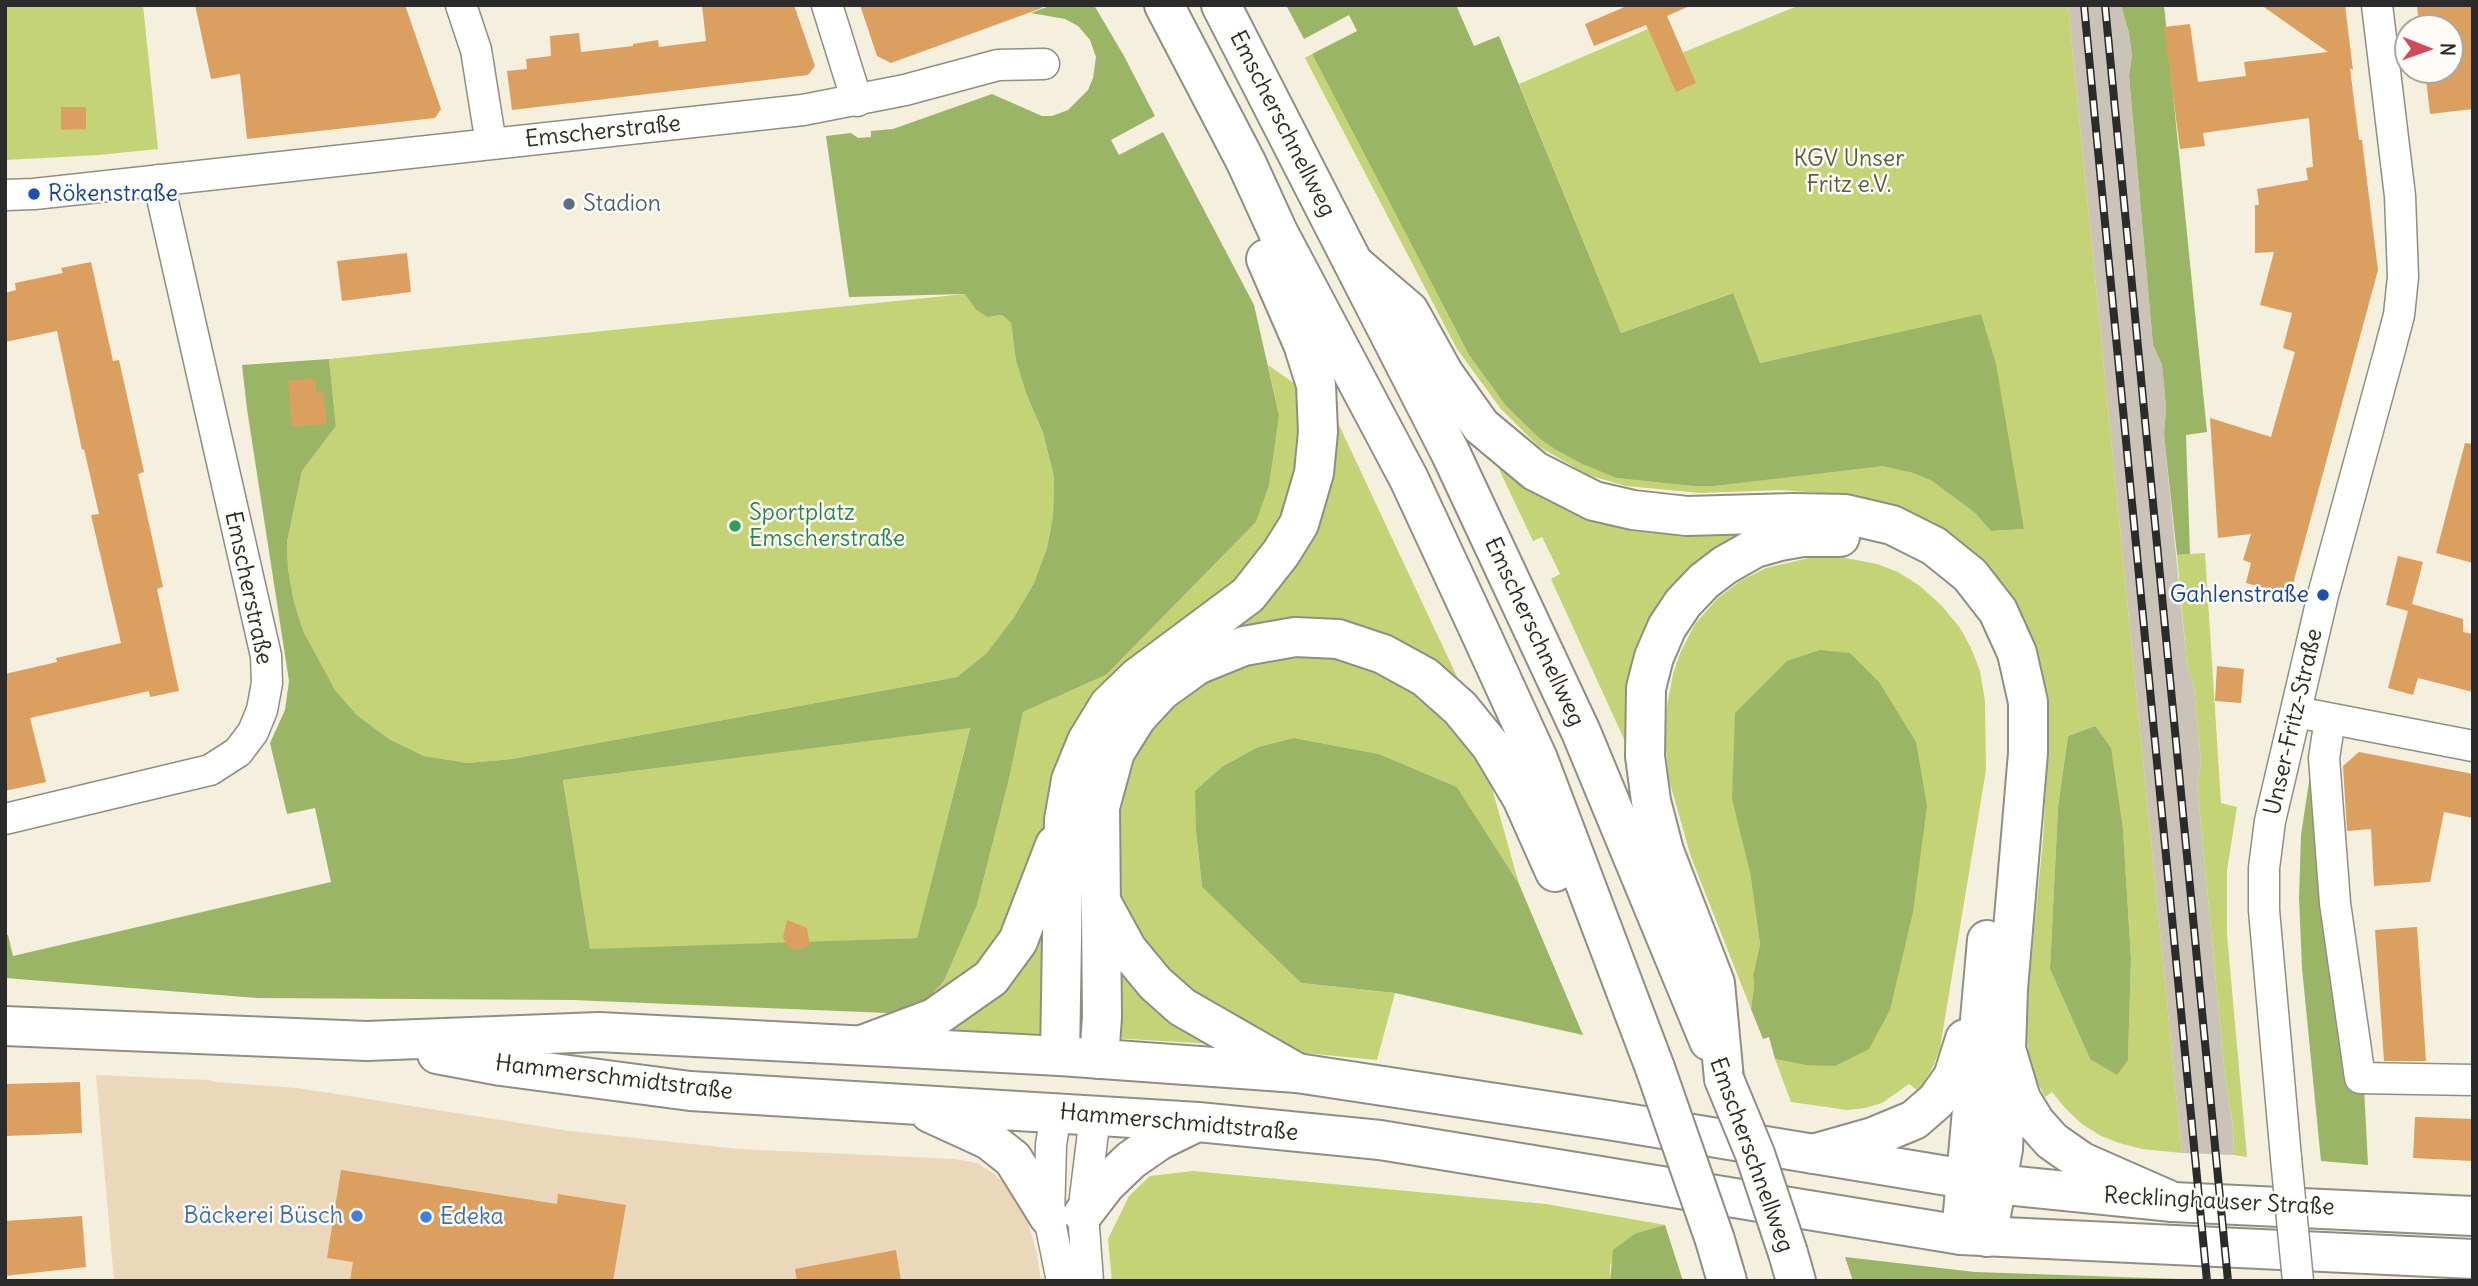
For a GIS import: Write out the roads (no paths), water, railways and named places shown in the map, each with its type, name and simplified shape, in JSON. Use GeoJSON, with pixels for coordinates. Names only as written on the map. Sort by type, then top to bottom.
{"type":"FeatureCollection","features":[{"type":"Feature","properties":{"kind":"main road"},"geometry":{"type":"LineString","coordinates":[[1164,5],[1246,162],[1278,232],[1409,479],[1538,759],[1655,1068],[1727,1281]]}},
{"type":"Feature","properties":{"kind":"main road","name":"Emscherschnellweg"},"geometry":{"type":"LineString","coordinates":[[1221,5],[1451,454],[1581,732],[1755,1154],[1792,1267]]}},
{"type":"Feature","properties":{"kind":"main road"},"geometry":{"type":"LineString","coordinates":[[1056,1113],[1060,1056],[1065,820],[1071,780],[1087,741],[1109,705],[1138,677],[1248,595],[1281,553],[1299,524],[1314,473],[1318,432],[1316,385],[1303,344],[1255,236],[1246,162]]}},
{"type":"Feature","properties":{"kind":"main road"},"geometry":{"type":"LineString","coordinates":[[1353,262],[1409,312],[1444,374],[1481,426],[1535,471],[1594,501],[1633,510],[1687,516],[1845,514],[1892,525],[1934,547],[1970,575],[1998,611],[2017,653],[2028,702],[2028,753],[2008,989],[2003,1149],[1981,1182]]}},
{"type":"Feature","properties":{"kind":"main road"},"geometry":{"type":"LineString","coordinates":[[1724,1079],[1715,983],[1664,851],[1651,801],[1645,755],[1644,718],[1646,688],[1654,657],[1667,627],[1683,603],[1725,565],[1755,548],[1802,537],[1833,536],[1869,542],[1899,551],[1926,566],[1955,588],[1980,620],[1997,659],[2006,707],[2008,754],[1980,1002],[1981,1182],[1974,1236]]}},
{"type":"Feature","properties":{"kind":"main road"},"geometry":{"type":"LineString","coordinates":[[1095,1116],[1102,1017],[1100,807],[1115,752],[1137,717],[1161,691],[1197,666],[1244,646],[1295,638],[1338,639],[1383,654],[1425,677],[1460,708],[1492,746],[1522,798],[1602,979],[1655,1068]]}},
{"type":"Feature","properties":{"kind":"main road"},"geometry":{"type":"LineString","coordinates":[[862,1045],[933,1018],[991,978],[1018,941],[1065,820]]}},
{"type":"Feature","properties":{"kind":"main road"},"geometry":{"type":"LineString","coordinates":[[1100,900],[1127,949],[1155,983],[1182,1007],[1297,1073]]}},
{"type":"Feature","properties":{"kind":"main road"},"geometry":{"type":"LineString","coordinates":[[1813,1154],[1873,1137],[1914,1120],[1936,1101],[1953,1076],[1980,1002]]}},
{"type":"Feature","properties":{"kind":"main road","name":"Hammerschmidtstraße"},"geometry":{"type":"LineString","coordinates":[[5,1026],[367,1041],[599,1032],[1060,1056],[1297,1073],[1608,1120],[1981,1182]]}},
{"type":"Feature","properties":{"kind":"main road","name":"Hammerschmidtstraße"},"geometry":{"type":"LineString","coordinates":[[367,1041],[501,1066],[639,1086],[1198,1122],[1380,1140],[1974,1236]]}},
{"type":"Feature","properties":{"kind":"main road"},"geometry":{"type":"LineString","coordinates":[[2006,1049],[2021,1099],[2035,1122],[2052,1141],[2082,1162],[2173,1202]]}},
{"type":"Feature","properties":{"kind":"main road"},"geometry":{"type":"LineString","coordinates":[[915,1105],[989,1140],[1013,1159],[1066,1215],[1106,1184],[1131,1160],[1160,1140],[1198,1122]]}},
{"type":"Feature","properties":{"kind":"main road","name":"Recklinghauser Straße"},"geometry":{"type":"LineString","coordinates":[[1981,1182],[2173,1202],[2473,1216]]}},
{"type":"Feature","properties":{"kind":"main road","name":"Recklinghauser Straße"},"geometry":{"type":"LineString","coordinates":[[1974,1236],[2473,1259]]}},
{"type":"Feature","properties":{"kind":"street"},"geometry":{"type":"LineString","coordinates":[[461,5],[476,50],[491,144]]}},
{"type":"Feature","properties":{"kind":"street"},"geometry":{"type":"LineString","coordinates":[[827,5],[857,101]]}},
{"type":"Feature","properties":{"kind":"street","name":"Unser-Fritz-Straße"},"geometry":{"type":"LineString","coordinates":[[2298,1281],[2267,964],[2264,868],[2270,821],[2295,712],[2337,542],[2389,353],[2402,290],[2403,233],[2377,5]]}},
{"type":"Feature","properties":{"kind":"street","name":"Emscherstraße"},"geometry":{"type":"LineString","coordinates":[[5,195],[803,110],[857,101],[998,65],[1044,64]]}},
{"type":"Feature","properties":{"kind":"street","name":"Emscherstraße"},"geometry":{"type":"LineString","coordinates":[[5,819],[211,770],[238,752],[253,732],[262,710],[267,683],[266,656],[158,180]]}},
{"type":"Feature","properties":{"kind":"street"},"geometry":{"type":"LineString","coordinates":[[2295,712],[2473,746]]}},
{"type":"Feature","properties":{"kind":"street","name":"Unser-Fritz-Straße"},"geometry":{"type":"LineString","coordinates":[[2330,719],[2324,758],[2335,903],[2360,1078],[2473,1080]]}},
{"type":"Feature","properties":{"kind":"street"},"geometry":{"type":"LineString","coordinates":[[1056,1113],[1051,1145],[1066,1215],[1088,1281]]}},
{"type":"Feature","properties":{"kind":"street"},"geometry":{"type":"LineString","coordinates":[[1062,1281],[1066,1215],[1095,1116]]}},
{"type":"Feature","properties":{"kind":"railway"},"geometry":{"type":"LineString","coordinates":[[2084,5],[2207,1281]]}},
{"type":"Feature","properties":{"kind":"railway"},"geometry":{"type":"LineString","coordinates":[[2105,5],[2228,1281]]}},
{"type":"Feature","properties":{"kind":"place","name":"Rökenstraße"},"geometry":{"type":"Point","coordinates":[34,194]}},
{"type":"Feature","properties":{"kind":"place","name":"Stadion"},"geometry":{"type":"Point","coordinates":[569,204]}},
{"type":"Feature","properties":{"kind":"place","name":"Sportplatz Emscherstraße"},"geometry":{"type":"Point","coordinates":[735,526]}},
{"type":"Feature","properties":{"kind":"place","name":"Gahlenstraße"},"geometry":{"type":"Point","coordinates":[2323,595]}},
{"type":"Feature","properties":{"kind":"place","name":"Bäckerei Büsch"},"geometry":{"type":"Point","coordinates":[357,1216]}},
{"type":"Feature","properties":{"kind":"place","name":"Edeka"},"geometry":{"type":"Point","coordinates":[426,1217]}},
{"type":"Feature","properties":{"kind":"park label","name":"KGV Unser Fritz e.V."},"geometry":{"type":"Point","coordinates":[1849,172]}}]}
